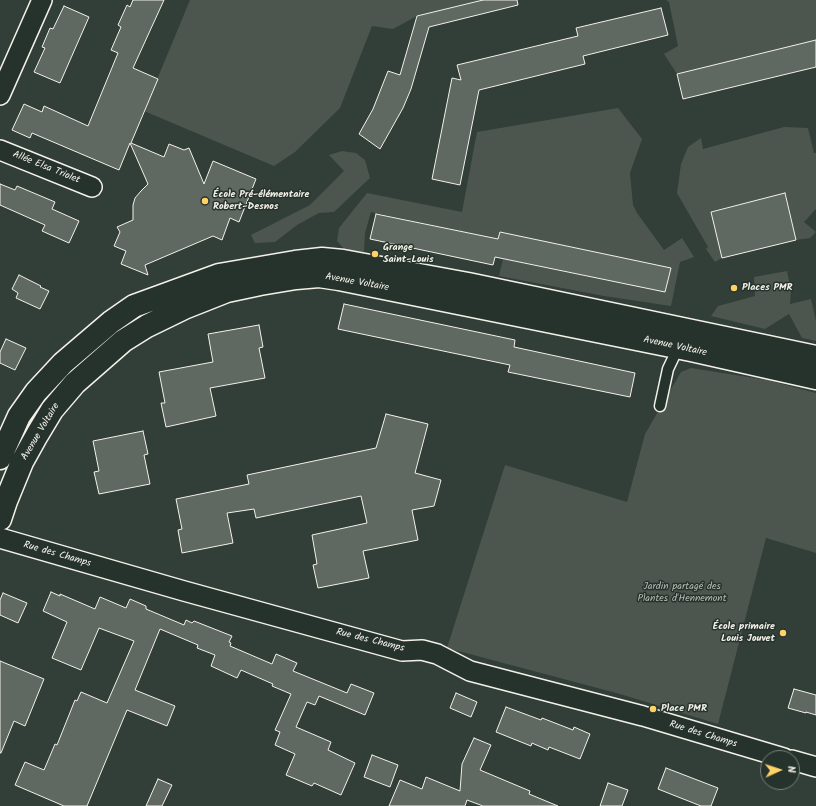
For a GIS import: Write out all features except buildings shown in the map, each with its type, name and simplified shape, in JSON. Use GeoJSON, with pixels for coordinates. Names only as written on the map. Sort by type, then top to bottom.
{"type":"FeatureCollection","features":[{"type":"Feature","properties":{"kind":"street"},"geometry":{"type":"LineString","coordinates":[[0,95],[42,0]]}},
{"type":"Feature","properties":{"kind":"street","name":"Allée Elsa Triolet"},"geometry":{"type":"LineString","coordinates":[[0,150],[92,187]]}},
{"type":"Feature","properties":{"kind":"street","name":"Avenue Voltaire"},"geometry":{"type":"LineString","coordinates":[[0,458],[19,416],[36,392],[63,363],[111,322],[134,306],[219,275],[294,262],[322,259],[350,262],[468,284],[816,357]]}},
{"type":"Feature","properties":{"kind":"street","name":"Avenue Voltaire"},"geometry":{"type":"LineString","coordinates":[[0,519],[22,462],[52,410],[75,382],[123,341],[184,308],[227,291],[296,278],[319,276],[340,279],[678,348],[816,378]]}},
{"type":"Feature","properties":{"kind":"street","name":"Rue des Champs"},"geometry":{"type":"LineString","coordinates":[[0,538],[184,591],[402,651],[422,650],[437,654],[470,671],[642,716],[760,751]]}},
{"type":"Feature","properties":{"kind":"street"},"geometry":{"type":"LineString","coordinates":[[800,762],[816,767]]}},
{"type":"Feature","properties":{"kind":"lane"},"geometry":{"type":"LineString","coordinates":[[660,406],[668,369],[678,348]]}},
{"type":"Feature","properties":{"kind":"green space"},"geometry":{"type":"Polygon","coordinates":[[[190,0],[483,0],[417,16],[393,29],[372,26],[340,108],[295,152],[274,166],[144,111],[190,0]]]}},
{"type":"Feature","properties":{"kind":"green space"},"geometry":{"type":"Polygon","coordinates":[[[666,0],[816,0],[816,40],[677,74],[664,54],[678,46],[669,2],[666,0]]]}},
{"type":"Feature","properties":{"kind":"green space"},"geometry":{"type":"Polygon","coordinates":[[[618,108],[642,139],[630,173],[633,205],[637,213],[664,250],[682,238],[694,257],[680,262],[671,306],[604,296],[499,276],[503,259],[665,292],[671,268],[500,232],[498,239],[371,212],[365,233],[364,252],[346,251],[337,241],[339,228],[367,193],[462,212],[477,132],[618,108]]]}},
{"type":"Feature","properties":{"kind":"green space"},"geometry":{"type":"Polygon","coordinates":[[[784,127],[808,128],[814,153],[816,153],[816,209],[804,222],[816,232],[810,238],[796,240],[785,194],[711,211],[722,258],[715,262],[706,249],[708,247],[677,193],[681,164],[688,147],[701,138],[703,149],[784,127]]]}},
{"type":"Feature","properties":{"kind":"green space"},"geometry":{"type":"Polygon","coordinates":[[[342,151],[356,153],[365,160],[370,178],[334,212],[319,213],[297,225],[275,242],[255,243],[251,235],[310,205],[344,171],[329,155],[342,151]]]}},
{"type":"Feature","properties":{"kind":"green space"},"geometry":{"type":"Polygon","coordinates":[[[787,271],[791,290],[790,304],[811,299],[816,321],[816,341],[802,338],[789,314],[765,329],[711,316],[718,306],[755,296],[754,277],[787,271]]]}},
{"type":"Feature","properties":{"kind":"green space","name":"Jardin partagé des Plantes d'Hennemont"},"geometry":{"type":"Polygon","coordinates":[[[691,368],[767,380],[816,393],[816,553],[766,538],[718,724],[620,694],[447,648],[505,465],[627,502],[645,434],[681,372],[691,368]]]}},
{"type":"Feature","properties":{"kind":"place","name":"École Pré-élémentaire Robert-Desnos"},"geometry":{"type":"Point","coordinates":[205,201]}},
{"type":"Feature","properties":{"kind":"place","name":"Grange Saint-Louis"},"geometry":{"type":"Point","coordinates":[375,254]}},
{"type":"Feature","properties":{"kind":"place","name":"Places PMR"},"geometry":{"type":"Point","coordinates":[734,288]}},
{"type":"Feature","properties":{"kind":"place","name":"École primaire Louis Jouvet"},"geometry":{"type":"Point","coordinates":[783,633]}},
{"type":"Feature","properties":{"kind":"place","name":"Place PMR"},"geometry":{"type":"Point","coordinates":[653,709]}}]}
